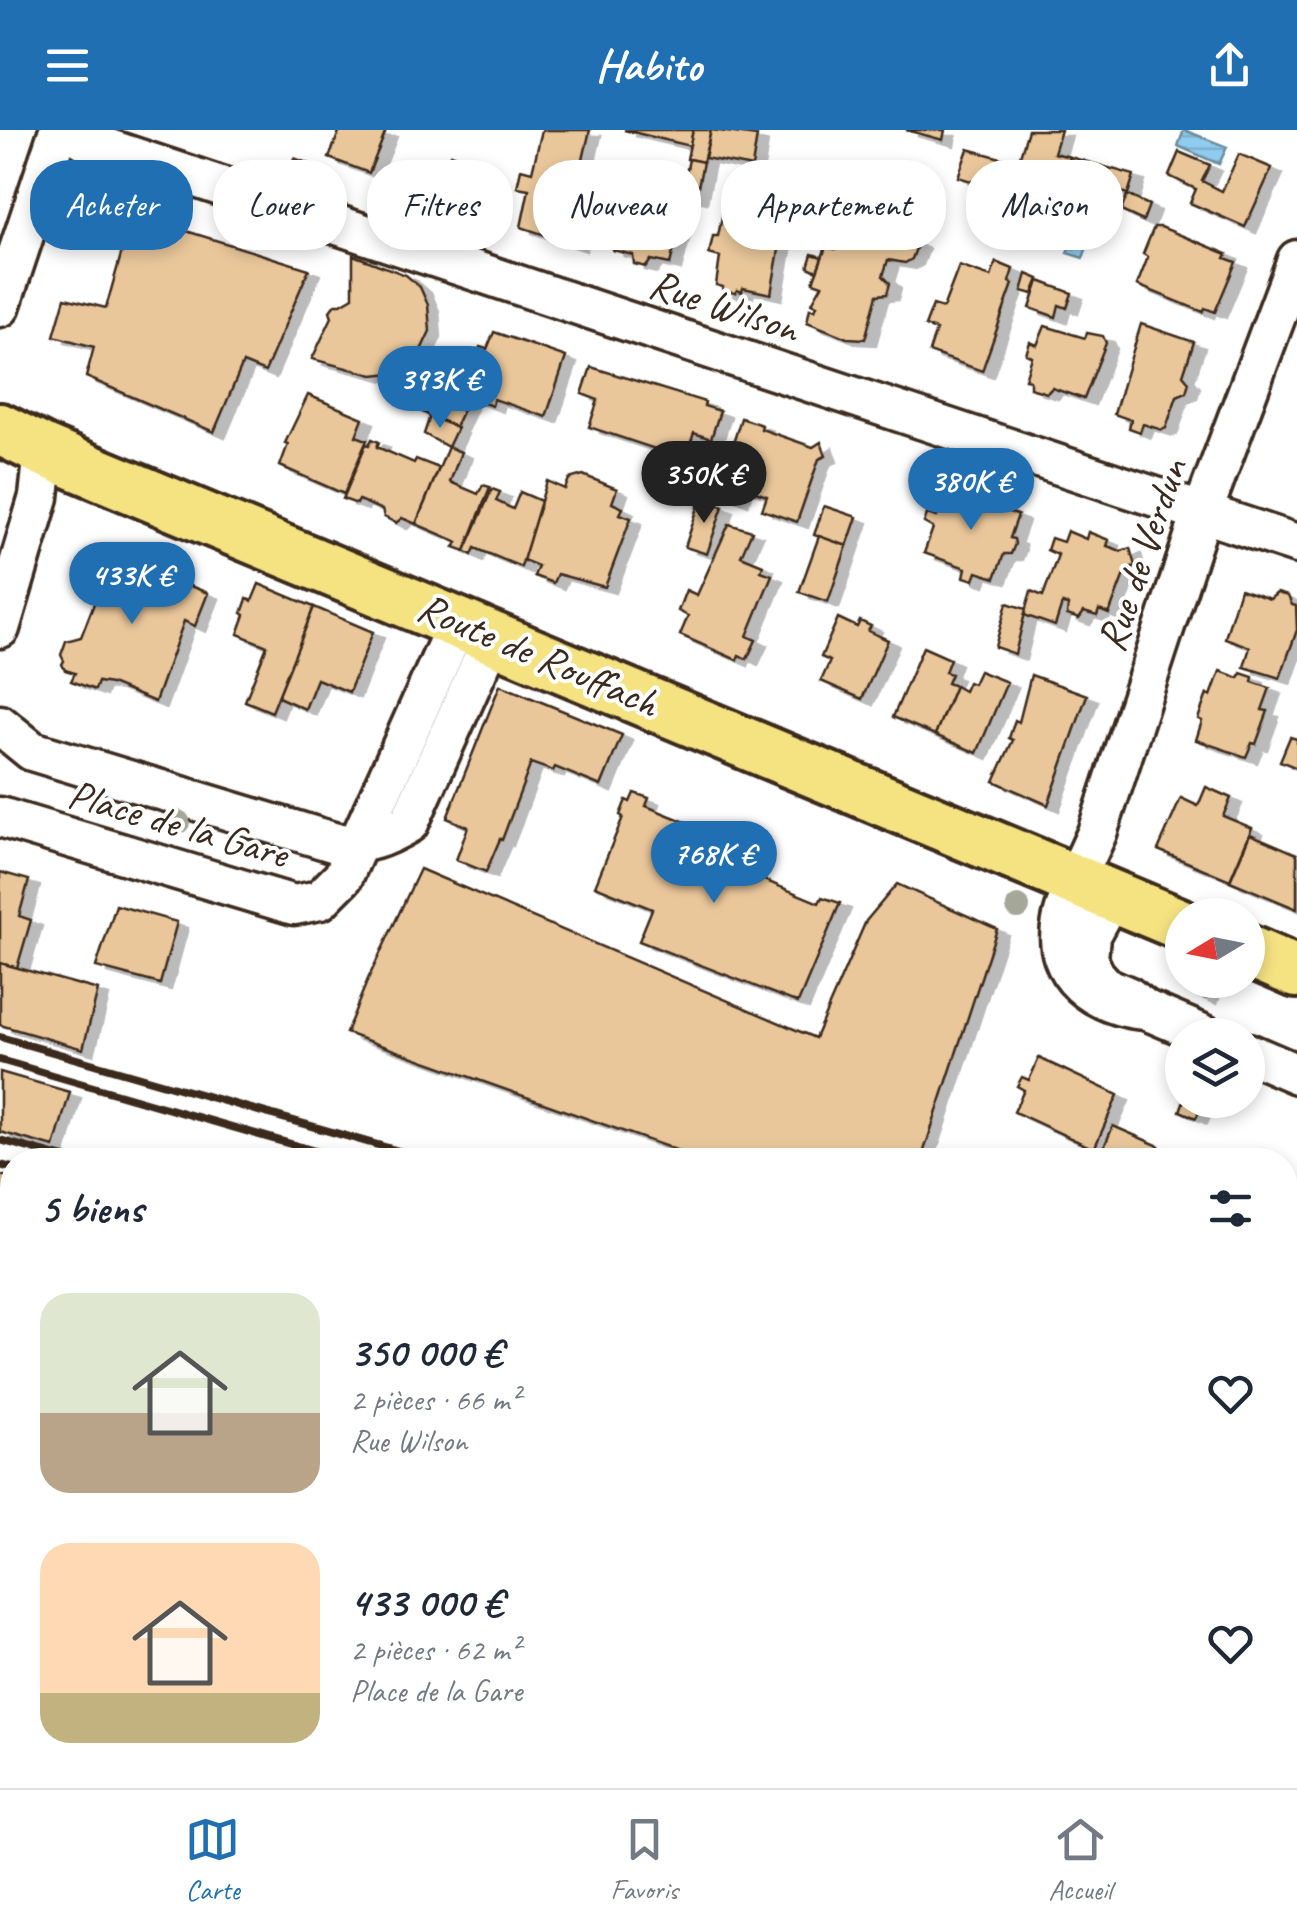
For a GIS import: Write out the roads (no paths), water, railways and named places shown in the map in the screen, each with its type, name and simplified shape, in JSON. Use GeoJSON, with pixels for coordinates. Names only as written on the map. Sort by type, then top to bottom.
{"type":"FeatureCollection","features":[{"type":"Feature","properties":{"kind":"main road","name":"Route de Rouffach"},"geometry":{"type":"LineString","coordinates":[[0,429],[1165,917]]}},
{"type":"Feature","properties":{"kind":"main road"},"geometry":{"type":"LineString","coordinates":[[1265,958],[1297,972]]}},
{"type":"Feature","properties":{"kind":"street"},"geometry":{"type":"LineString","coordinates":[[0,307],[58,130]]}},
{"type":"Feature","properties":{"kind":"street","name":"Rue Wilson"},"geometry":{"type":"LineString","coordinates":[[69,130],[88,142],[1297,544]]}},
{"type":"Feature","properties":{"kind":"street","name":"Rue de Verdun"},"geometry":{"type":"LineString","coordinates":[[1094,888],[1096,833],[1202,513],[1297,260]]}},
{"type":"Feature","properties":{"kind":"street"},"geometry":{"type":"LineString","coordinates":[[0,628],[39,497],[44,450]]}},
{"type":"Feature","properties":{"kind":"street","name":"Place de la Gare"},"geometry":{"type":"LineString","coordinates":[[0,817],[294,905],[320,900],[343,877],[475,628]]}},
{"type":"Feature","properties":{"kind":"street","name":"Place de la Gare"},"geometry":{"type":"LineString","coordinates":[[0,724],[32,751],[336,843],[358,844]]}},
{"type":"Feature","properties":{"kind":"street"},"geometry":{"type":"LineString","coordinates":[[1094,888],[1090,935],[1078,963],[1106,987],[1165,1018]]}},
{"type":"Feature","properties":{"kind":"street"},"geometry":{"type":"LineString","coordinates":[[1265,1060],[1297,1074]]}},
{"type":"Feature","properties":{"kind":"water"},"geometry":{"type":"Polygon","coordinates":[[[1184,130],[1227,147],[1219,164],[1178,146],[1184,130]]]}},
{"type":"Feature","properties":{"kind":"water"},"geometry":{"type":"Polygon","coordinates":[[[1068,250],[1086,250],[1083,258],[1067,253],[1068,250]]]}},
{"type":"Feature","properties":{"kind":"railway"},"geometry":{"type":"LineString","coordinates":[[0,1037],[388,1148]]}},
{"type":"Feature","properties":{"kind":"railway"},"geometry":{"type":"LineString","coordinates":[[0,1060],[304,1148]]}},
{"type":"Feature","properties":{"kind":"railway"},"geometry":{"type":"LineString","coordinates":[[0,1140],[29,1148]]}}]}
